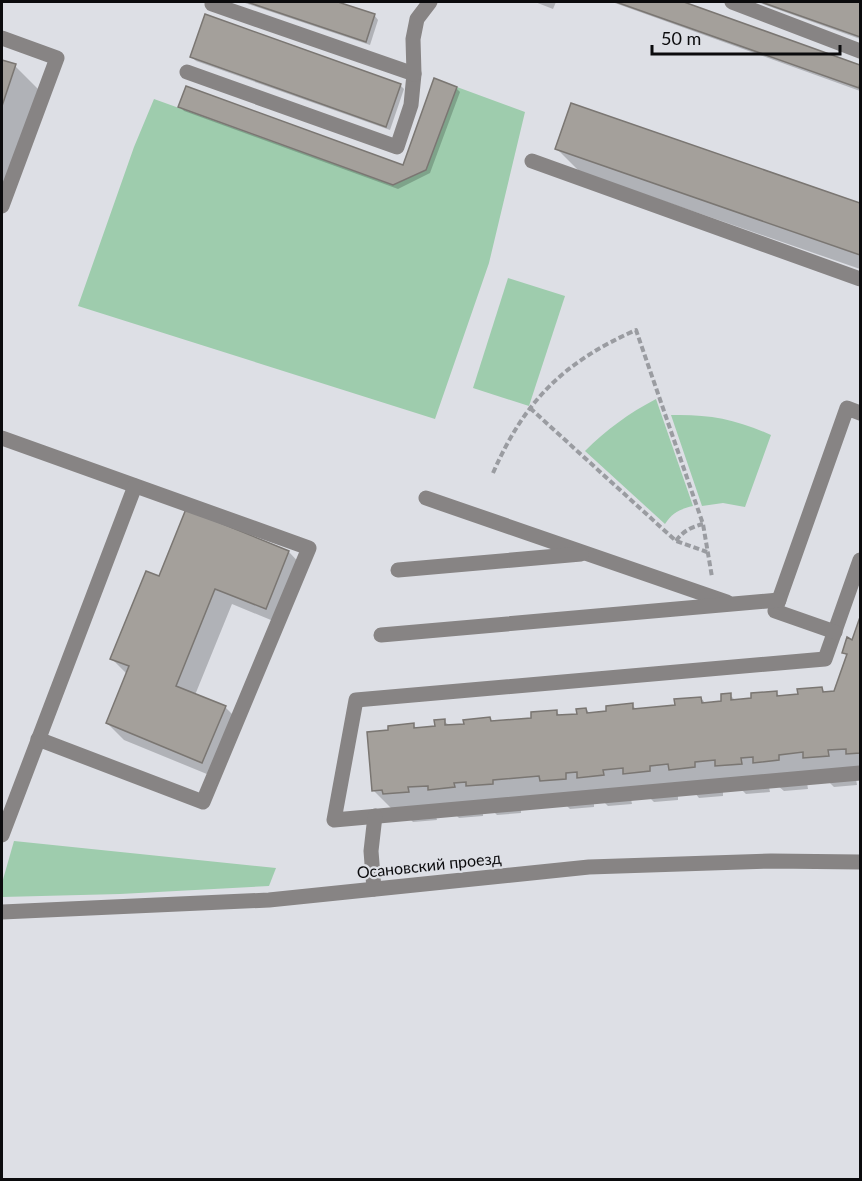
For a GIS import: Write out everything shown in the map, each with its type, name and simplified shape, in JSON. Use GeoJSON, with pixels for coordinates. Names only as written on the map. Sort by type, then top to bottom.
{"type":"FeatureCollection","features":[{"type":"Feature","properties":{"kind":"street"},"geometry":{"type":"LineString","coordinates":[[187,72],[397,147],[411,105],[414,74],[413,39],[417,19],[430,2]]}},
{"type":"Feature","properties":{"kind":"street"},"geometry":{"type":"LineString","coordinates":[[732,2],[861,51]]}},
{"type":"Feature","properties":{"kind":"street"},"geometry":{"type":"LineString","coordinates":[[212,4],[414,74]]}},
{"type":"Feature","properties":{"kind":"street"},"geometry":{"type":"LineString","coordinates":[[2,38],[57,58],[2,206]]}},
{"type":"Feature","properties":{"kind":"street"},"geometry":{"type":"LineString","coordinates":[[532,161],[861,279]]}},
{"type":"Feature","properties":{"kind":"street"},"geometry":{"type":"LineString","coordinates":[[835,632],[775,611],[847,408],[861,413]]}},
{"type":"Feature","properties":{"kind":"street"},"geometry":{"type":"LineString","coordinates":[[2,438],[309,548],[203,802],[38,739]]}},
{"type":"Feature","properties":{"kind":"street"},"geometry":{"type":"LineString","coordinates":[[2,835],[135,486]]}},
{"type":"Feature","properties":{"kind":"street"},"geometry":{"type":"LineString","coordinates":[[426,498],[733,604]]}},
{"type":"Feature","properties":{"kind":"street"},"geometry":{"type":"LineString","coordinates":[[398,570],[585,553]]}},
{"type":"Feature","properties":{"kind":"street"},"geometry":{"type":"LineString","coordinates":[[861,560],[825,659],[356,700],[334,820],[861,773]]}},
{"type":"Feature","properties":{"kind":"street"},"geometry":{"type":"LineString","coordinates":[[381,635],[779,600]]}},
{"type":"Feature","properties":{"kind":"street"},"geometry":{"type":"LineString","coordinates":[[374,889],[371,851],[375,816]]}},
{"type":"Feature","properties":{"kind":"street","name":"Осановский проезд"},"geometry":{"type":"LineString","coordinates":[[2,912],[269,900],[589,867],[771,861],[861,862]]}},
{"type":"Feature","properties":{"kind":"path"},"geometry":{"type":"LineString","coordinates":[[493,473],[505,446],[530,408],[559,377],[582,358],[608,342],[636,330],[703,524],[708,553],[676,541],[530,408]]}},
{"type":"Feature","properties":{"kind":"path"},"geometry":{"type":"LineString","coordinates":[[676,541],[687,530],[703,524]]}},
{"type":"Feature","properties":{"kind":"green space"},"geometry":{"type":"Polygon","coordinates":[[[457,87],[525,112],[489,263],[435,419],[78,306],[134,147],[154,99],[393,185],[426,169],[457,87]]]}},
{"type":"Feature","properties":{"kind":"green space"},"geometry":{"type":"Polygon","coordinates":[[[508,278],[565,296],[529,406],[473,388],[508,278]]]}},
{"type":"Feature","properties":{"kind":"green space"},"geometry":{"type":"Polygon","coordinates":[[[656,399],[693,506],[677,512],[665,524],[585,451],[618,422],[656,399]]]}},
{"type":"Feature","properties":{"kind":"green space"},"geometry":{"type":"Polygon","coordinates":[[[671,415],[697,415],[722,419],[771,435],[745,507],[723,503],[702,506],[671,415]]]}},
{"type":"Feature","properties":{"kind":"green space"},"geometry":{"type":"Polygon","coordinates":[[[14,841],[276,868],[269,886],[120,894],[2,897],[2,883],[14,841]]]}},
{"type":"Feature","properties":{"kind":"building"},"geometry":{"type":"Polygon","coordinates":[[[247,2],[338,2],[375,14],[366,42],[247,2]]]}},
{"type":"Feature","properties":{"kind":"building"},"geometry":{"type":"Polygon","coordinates":[[[616,2],[684,2],[860,65],[859,88],[616,2]]]}},
{"type":"Feature","properties":{"kind":"building"},"geometry":{"type":"Polygon","coordinates":[[[761,2],[860,2],[860,37],[761,2]]]}},
{"type":"Feature","properties":{"kind":"building"},"geometry":{"type":"Polygon","coordinates":[[[205,14],[401,84],[386,127],[190,57],[205,14]]]}},
{"type":"Feature","properties":{"kind":"building"},"geometry":{"type":"Polygon","coordinates":[[[2,60],[16,64],[2,106],[2,60]]]}},
{"type":"Feature","properties":{"kind":"building"},"geometry":{"type":"Polygon","coordinates":[[[434,78],[457,87],[426,170],[393,185],[178,107],[186,86],[403,165],[434,78]]]}},
{"type":"Feature","properties":{"kind":"building"},"geometry":{"type":"Polygon","coordinates":[[[571,103],[860,203],[860,255],[555,149],[571,103]]]}},
{"type":"Feature","properties":{"kind":"building"},"geometry":{"type":"Polygon","coordinates":[[[186,509],[289,551],[266,609],[215,589],[176,686],[226,706],[202,763],[106,723],[129,666],[110,659],[146,571],[159,576],[186,509]]]}},
{"type":"Feature","properties":{"kind":"building"},"geometry":{"type":"Polygon","coordinates":[[[860,617],[860,753],[846,754],[846,749],[828,750],[829,756],[803,758],[803,752],[779,755],[779,760],[753,763],[753,757],[741,758],[742,764],[715,766],[715,760],[695,762],[695,767],[669,770],[668,764],[650,766],[650,771],[623,774],[623,768],[603,770],[604,775],[577,778],[577,772],[566,773],[566,779],[540,781],[539,776],[493,780],[493,784],[466,786],[466,782],[454,783],[455,787],[428,790],[428,786],[408,787],[409,792],[383,794],[382,790],[372,791],[367,732],[388,730],[388,726],[414,723],[414,728],[435,726],[434,720],[445,719],[445,725],[464,724],[463,720],[490,717],[491,721],[531,718],[531,712],[557,710],[557,715],[577,714],[576,709],[586,708],[587,713],[606,711],[606,706],[633,703],[633,709],[675,705],[674,699],[701,697],[702,703],[721,701],[721,694],[731,693],[731,700],[751,698],[751,693],[777,691],[777,696],[798,694],[797,689],[822,687],[823,692],[834,691],[847,654],[842,653],[847,637],[852,640],[860,617]]]}}]}
